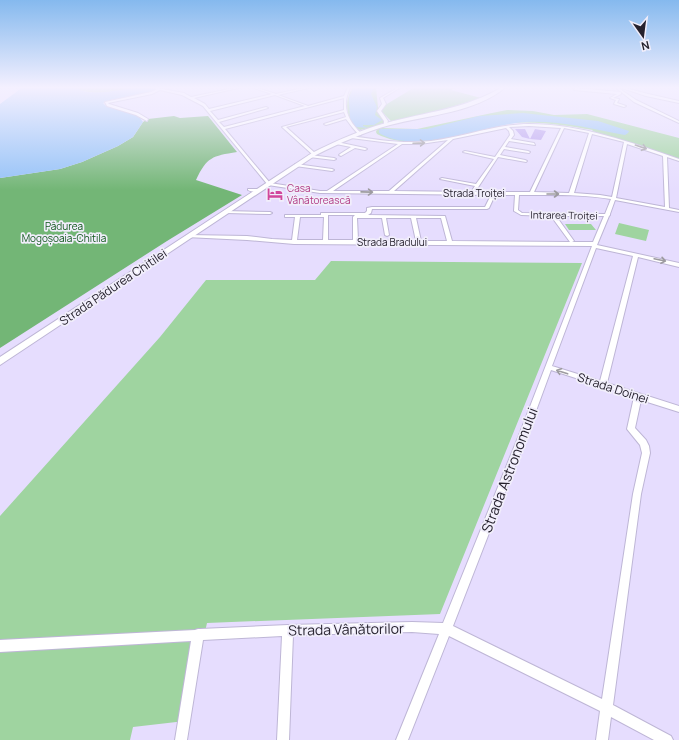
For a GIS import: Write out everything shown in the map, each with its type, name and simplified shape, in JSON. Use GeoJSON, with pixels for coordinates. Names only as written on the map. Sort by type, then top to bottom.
{"type":"FeatureCollection","features":[{"type":"Feature","properties":{"kind":"main road","name":"Strada Pădurea Chitilei"},"geometry":{"type":"LineString","coordinates":[[0,362],[312,155],[336,143],[385,125],[399,122]]}},
{"type":"Feature","properties":{"kind":"street"},"geometry":{"type":"LineString","coordinates":[[218,122],[269,184]]}},
{"type":"Feature","properties":{"kind":"street"},"geometry":{"type":"LineString","coordinates":[[224,128],[248,122]]}},
{"type":"Feature","properties":{"kind":"street"},"geometry":{"type":"LineString","coordinates":[[303,122],[286,126],[284,128],[312,155],[334,159]]}},
{"type":"Feature","properties":{"kind":"street"},"geometry":{"type":"LineString","coordinates":[[326,124],[335,122]]}},
{"type":"Feature","properties":{"kind":"street"},"geometry":{"type":"LineString","coordinates":[[349,122],[350,125],[360,134]]}},
{"type":"Feature","properties":{"kind":"street"},"geometry":{"type":"LineString","coordinates":[[352,137],[401,143],[423,143],[507,127],[530,125],[563,127],[591,132],[679,160]]}},
{"type":"Feature","properties":{"kind":"street"},"geometry":{"type":"LineString","coordinates":[[472,193],[512,134],[507,127]]}},
{"type":"Feature","properties":{"kind":"street"},"geometry":{"type":"LineString","coordinates":[[531,194],[563,127]]}},
{"type":"Feature","properties":{"kind":"street"},"geometry":{"type":"LineString","coordinates":[[571,194],[591,132]]}},
{"type":"Feature","properties":{"kind":"street"},"geometry":{"type":"LineString","coordinates":[[391,192],[451,138]]}},
{"type":"Feature","properties":{"kind":"street"},"geometry":{"type":"LineString","coordinates":[[508,140],[534,144]]}},
{"type":"Feature","properties":{"kind":"street","name":"Strada Astronomului"},"geometry":{"type":"LineString","coordinates":[[402,740],[447,629],[595,245],[608,215],[614,198],[626,142]]}},
{"type":"Feature","properties":{"kind":"street"},"geometry":{"type":"LineString","coordinates":[[336,143],[365,149]]}},
{"type":"Feature","properties":{"kind":"street"},"geometry":{"type":"LineString","coordinates":[[328,192],[401,143]]}},
{"type":"Feature","properties":{"kind":"street"},"geometry":{"type":"LineString","coordinates":[[341,155],[354,147]]}},
{"type":"Feature","properties":{"kind":"street"},"geometry":{"type":"LineString","coordinates":[[503,148],[528,152]]}},
{"type":"Feature","properties":{"kind":"street"},"geometry":{"type":"LineString","coordinates":[[465,152],[525,161]]}},
{"type":"Feature","properties":{"kind":"street"},"geometry":{"type":"LineString","coordinates":[[665,155],[666,208]]}},
{"type":"Feature","properties":{"kind":"street"},"geometry":{"type":"LineString","coordinates":[[296,165],[332,170]]}},
{"type":"Feature","properties":{"kind":"street"},"geometry":{"type":"LineString","coordinates":[[442,179],[477,185]]}},
{"type":"Feature","properties":{"kind":"street","name":"Strada Troiței"},"geometry":{"type":"LineString","coordinates":[[269,184],[310,191],[328,192],[571,194],[614,198],[679,210]]}},
{"type":"Feature","properties":{"kind":"street"},"geometry":{"type":"LineString","coordinates":[[250,190],[260,190]]}},
{"type":"Feature","properties":{"kind":"street"},"geometry":{"type":"LineString","coordinates":[[323,214],[366,214],[372,208],[487,208],[494,193]]}},
{"type":"Feature","properties":{"kind":"street","name":"Intrarea Troiței"},"geometry":{"type":"LineString","coordinates":[[517,193],[516,211],[518,213],[608,215]]}},
{"type":"Feature","properties":{"kind":"street"},"geometry":{"type":"LineString","coordinates":[[226,212],[270,213]]}},
{"type":"Feature","properties":{"kind":"street"},"geometry":{"type":"LineString","coordinates":[[553,214],[571,241]]}},
{"type":"Feature","properties":{"kind":"street"},"geometry":{"type":"LineString","coordinates":[[287,216],[326,216],[325,242]]}},
{"type":"Feature","properties":{"kind":"street"},"geometry":{"type":"LineString","coordinates":[[294,242],[298,216]]}},
{"type":"Feature","properties":{"kind":"street"},"geometry":{"type":"LineString","coordinates":[[356,242],[356,217],[414,217],[443,218],[450,243]]}},
{"type":"Feature","properties":{"kind":"street"},"geometry":{"type":"LineString","coordinates":[[384,217],[387,235]]}},
{"type":"Feature","properties":{"kind":"street"},"geometry":{"type":"LineString","coordinates":[[414,217],[419,242]]}},
{"type":"Feature","properties":{"kind":"street","name":"Strada Bradului"},"geometry":{"type":"LineString","coordinates":[[188,236],[247,238],[294,242],[419,242],[595,245],[679,265]]}},
{"type":"Feature","properties":{"kind":"street"},"geometry":{"type":"LineString","coordinates":[[603,385],[636,255]]}},
{"type":"Feature","properties":{"kind":"street","name":"Strada Doinei"},"geometry":{"type":"LineString","coordinates":[[548,367],[679,409]]}},
{"type":"Feature","properties":{"kind":"street"},"geometry":{"type":"LineString","coordinates":[[602,740],[638,494],[646,453],[646,448],[643,442],[632,429],[638,396]]}},
{"type":"Feature","properties":{"kind":"street","name":"Strada Vânătorilor"},"geometry":{"type":"LineString","coordinates":[[0,646],[288,630],[412,627],[447,629],[607,708],[667,740]]}},
{"type":"Feature","properties":{"kind":"street"},"geometry":{"type":"LineString","coordinates":[[283,740],[288,630]]}},
{"type":"Feature","properties":{"kind":"street"},"geometry":{"type":"LineString","coordinates":[[181,740],[198,634]]}},
{"type":"Feature","properties":{"kind":"green space","name":"Pădurea Mogoșoaia-Chitila"},"geometry":{"type":"Polygon","coordinates":[[[143,122],[212,122],[237,152],[211,159],[204,166],[196,180],[242,195],[0,348],[0,178],[60,169],[82,162],[118,146],[133,137],[143,122]]]}},
{"type":"Feature","properties":{"kind":"green space"},"geometry":{"type":"Polygon","coordinates":[[[352,122],[385,122],[376,126],[381,128],[417,129],[452,122],[616,122],[679,138],[679,159],[592,131],[593,130],[544,123],[514,123],[497,125],[445,138],[410,142],[393,140],[377,134],[377,129],[373,127],[360,130],[352,122]]]}},
{"type":"Feature","properties":{"kind":"green space"},"geometry":{"type":"Polygon","coordinates":[[[619,223],[649,230],[646,241],[615,234],[619,223]]]}},
{"type":"Feature","properties":{"kind":"green space"},"geometry":{"type":"Polygon","coordinates":[[[565,224],[591,224],[596,230],[569,230],[565,224]]]}},
{"type":"Feature","properties":{"kind":"green space"},"geometry":{"type":"Polygon","coordinates":[[[331,261],[582,263],[440,614],[207,623],[185,721],[133,727],[130,740],[0,740],[0,516],[160,337],[206,280],[315,280],[331,261]]]}},
{"type":"Feature","properties":{"kind":"water"},"geometry":{"type":"Polygon","coordinates":[[[0,122],[143,122],[133,137],[118,146],[82,162],[60,169],[0,178],[0,122]]]}},
{"type":"Feature","properties":{"kind":"water"},"geometry":{"type":"Polygon","coordinates":[[[351,122],[380,122],[374,125],[363,125],[368,128],[356,127],[351,122]]]}},
{"type":"Feature","properties":{"kind":"water"},"geometry":{"type":"Polygon","coordinates":[[[457,122],[600,122],[629,131],[625,135],[550,122],[526,122],[431,140],[411,141],[394,139],[379,133],[379,130],[381,129],[427,129],[457,122]]]}},
{"type":"Feature","properties":{"kind":"building"},"geometry":{"type":"Polygon","coordinates":[[[515,129],[525,129],[530,139],[522,137],[515,129]]]}},
{"type":"Feature","properties":{"kind":"building"},"geometry":{"type":"Polygon","coordinates":[[[535,129],[546,131],[541,140],[530,139],[535,129]]]}},
{"type":"Feature","properties":{"kind":"place","name":"Casa Vânătorească"},"geometry":{"type":"Point","coordinates":[275,194]}}]}
